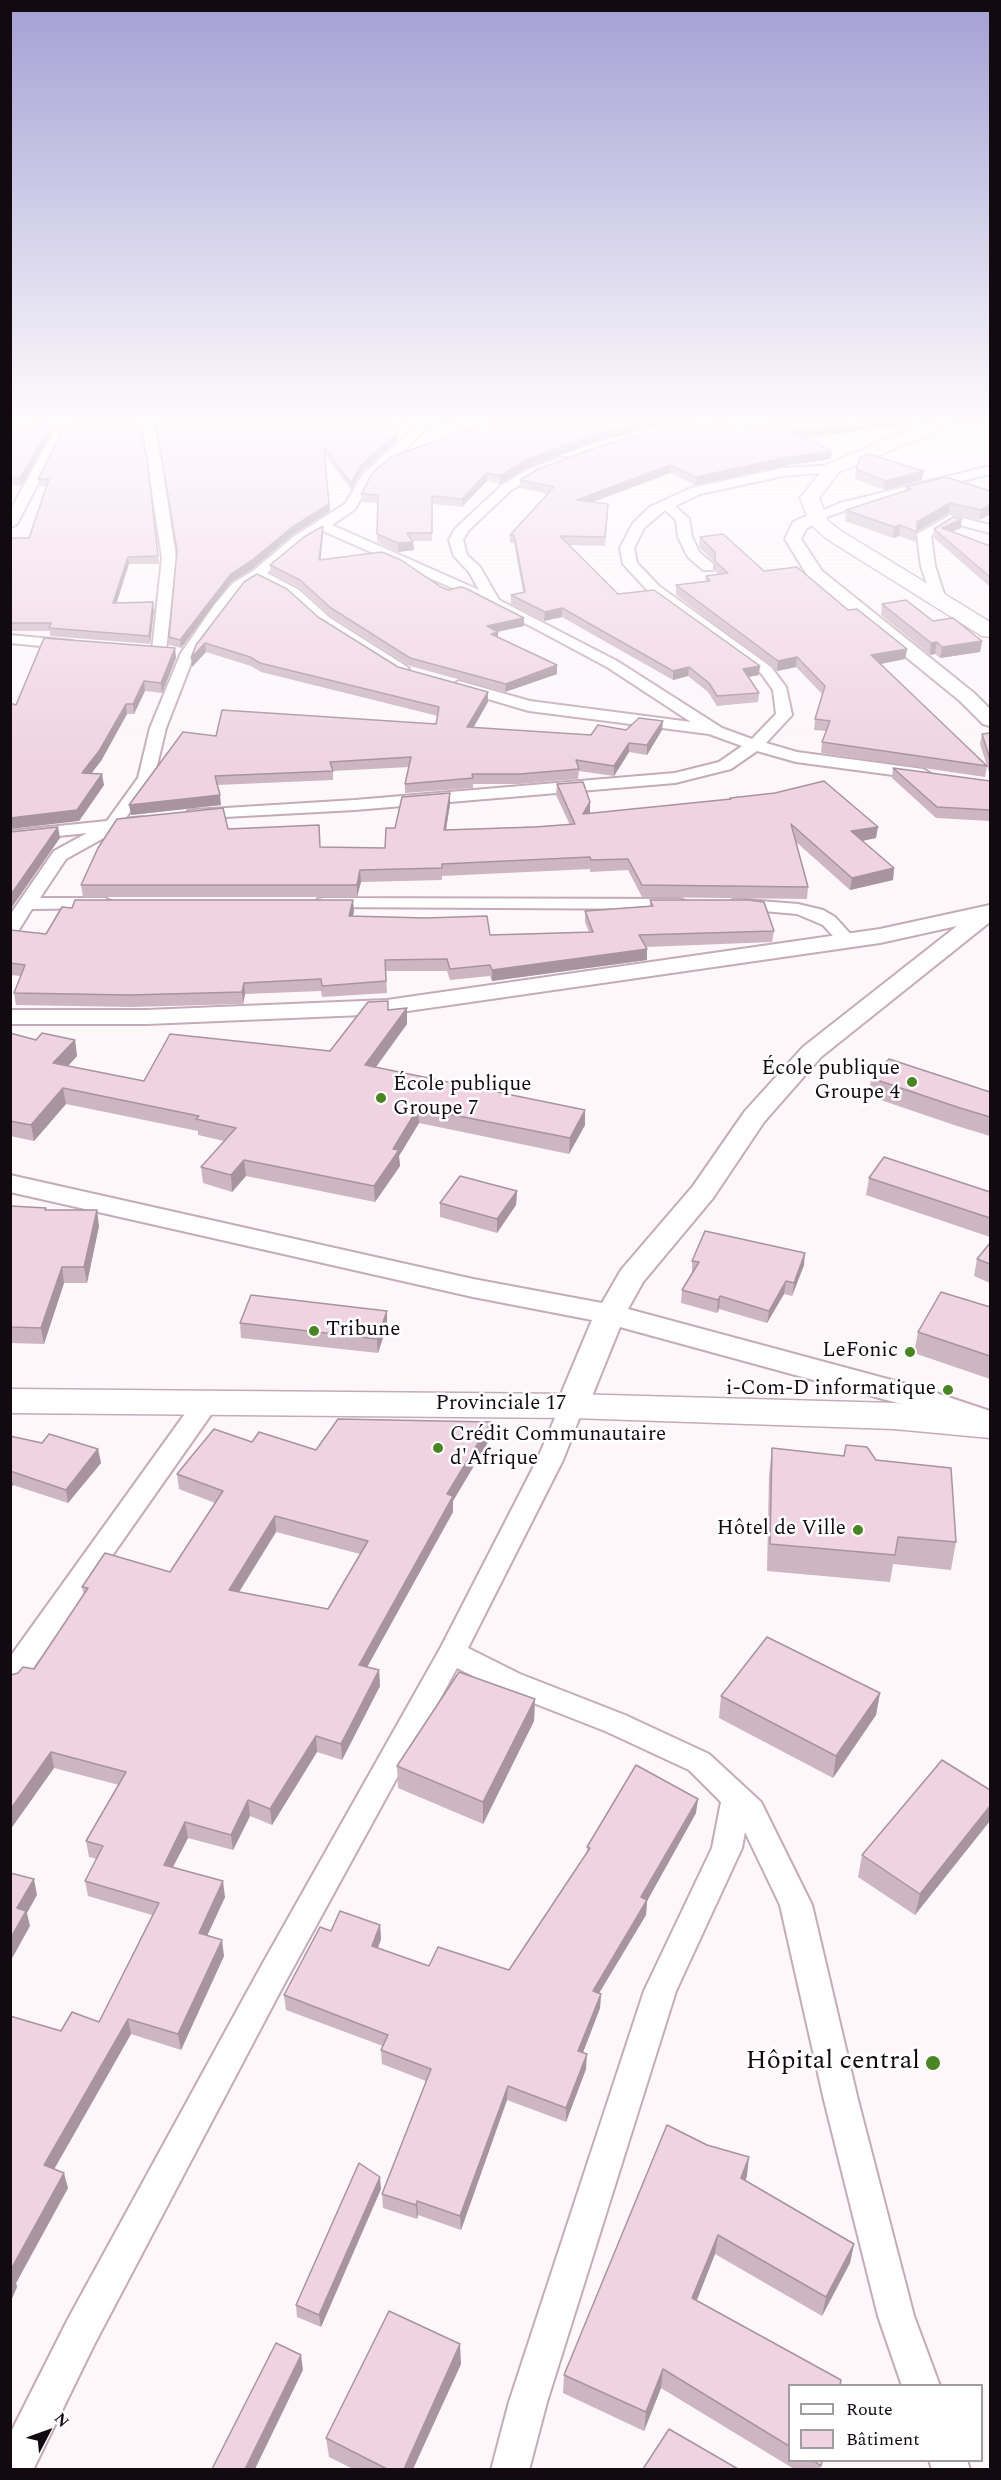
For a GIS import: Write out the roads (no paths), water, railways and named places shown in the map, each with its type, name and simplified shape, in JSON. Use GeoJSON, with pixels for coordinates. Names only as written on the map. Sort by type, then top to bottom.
{"type":"FeatureCollection","features":[{"type":"Feature","properties":{"kind":"main road"},"geometry":{"type":"LineString","coordinates":[[831,533],[990,631]]}},
{"type":"Feature","properties":{"kind":"main road","name":"Provinciale 17"},"geometry":{"type":"LineString","coordinates":[[10,1401],[572,1406],[894,1416],[990,1423]]}},
{"type":"Feature","properties":{"kind":"street"},"geometry":{"type":"LineString","coordinates":[[165,533],[169,558],[153,651],[188,653]]}},
{"type":"Feature","properties":{"kind":"street"},"geometry":{"type":"LineString","coordinates":[[10,929],[60,855],[111,827],[146,778],[158,728],[188,653],[238,586],[258,574],[298,540],[310,533]]}},
{"type":"Feature","properties":{"kind":"street"},"geometry":{"type":"LineString","coordinates":[[339,533],[494,603],[612,664],[716,730]]}},
{"type":"Feature","properties":{"kind":"street"},"geometry":{"type":"LineString","coordinates":[[460,533],[456,540],[461,556],[476,570],[494,603]]}},
{"type":"Feature","properties":{"kind":"street"},"geometry":{"type":"LineString","coordinates":[[10,836],[111,827],[168,818],[675,778],[725,765],[756,744],[784,715],[781,690],[766,670],[654,589],[630,564],[627,548],[634,533]]}},
{"type":"Feature","properties":{"kind":"street"},"geometry":{"type":"LineString","coordinates":[[684,533],[693,554],[708,567]]}},
{"type":"Feature","properties":{"kind":"street"},"geometry":{"type":"LineString","coordinates":[[796,533],[793,539],[815,574],[967,697],[990,720]]}},
{"type":"Feature","properties":{"kind":"street"},"geometry":{"type":"LineString","coordinates":[[926,533],[924,534],[928,566],[939,600]]}},
{"type":"Feature","properties":{"kind":"street"},"geometry":{"type":"LineString","coordinates":[[258,574],[294,593],[326,621],[404,671],[416,674]]}},
{"type":"Feature","properties":{"kind":"street"},"geometry":{"type":"LineString","coordinates":[[10,639],[88,646]]}},
{"type":"Feature","properties":{"kind":"street"},"geometry":{"type":"LineString","coordinates":[[438,681],[529,706],[716,730],[796,757],[935,776]]}},
{"type":"Feature","properties":{"kind":"street"},"geometry":{"type":"LineString","coordinates":[[28,903],[119,903]]}},
{"type":"Feature","properties":{"kind":"street"},"geometry":{"type":"LineString","coordinates":[[303,903],[695,904]]}},
{"type":"Feature","properties":{"kind":"street"},"geometry":{"type":"LineString","coordinates":[[716,904],[748,904],[817,914],[829,921],[848,941]]}},
{"type":"Feature","properties":{"kind":"street"},"geometry":{"type":"LineString","coordinates":[[10,1017],[182,1016],[387,1007],[848,941],[990,911]]}},
{"type":"Feature","properties":{"kind":"street"},"geometry":{"type":"LineString","coordinates":[[13,2469],[81,2332],[270,1980],[452,1652],[550,1460],[610,1314],[631,1277],[703,1192],[754,1117],[812,1052],[990,911]]}},
{"type":"Feature","properties":{"kind":"street"},"geometry":{"type":"LineString","coordinates":[[13,1184],[473,1288],[610,1314],[910,1396],[990,1423]]}},
{"type":"Feature","properties":{"kind":"street"},"geometry":{"type":"LineString","coordinates":[[10,1679],[206,1403]]}},
{"type":"Feature","properties":{"kind":"street"},"geometry":{"type":"LineString","coordinates":[[452,1652],[510,1682],[615,1723],[699,1762],[750,1811],[796,1905],[841,2100],[896,2316],[921,2384]]}},
{"type":"Feature","properties":{"kind":"street"},"geometry":{"type":"LineString","coordinates":[[510,2469],[528,2402],[660,1991],[727,1848],[737,1798]]}},
{"type":"Feature","properties":{"kind":"place","name":"École publique Groupe 4"},"geometry":{"type":"Point","coordinates":[912,1082]}},
{"type":"Feature","properties":{"kind":"place","name":"École publique Groupe 7"},"geometry":{"type":"Point","coordinates":[381,1098]}},
{"type":"Feature","properties":{"kind":"place","name":"Tribune"},"geometry":{"type":"Point","coordinates":[314,1331]}},
{"type":"Feature","properties":{"kind":"place","name":"LeFonic"},"geometry":{"type":"Point","coordinates":[910,1352]}},
{"type":"Feature","properties":{"kind":"place","name":"i-Com-D informatique"},"geometry":{"type":"Point","coordinates":[948,1390]}},
{"type":"Feature","properties":{"kind":"place","name":"Crédit Communautaire d'Afrique"},"geometry":{"type":"Point","coordinates":[438,1448]}},
{"type":"Feature","properties":{"kind":"place","name":"Hôtel de Ville"},"geometry":{"type":"Point","coordinates":[858,1530]}},
{"type":"Feature","properties":{"kind":"place","name":"Hôpital central"},"geometry":{"type":"Point","coordinates":[933,2063]}}]}
